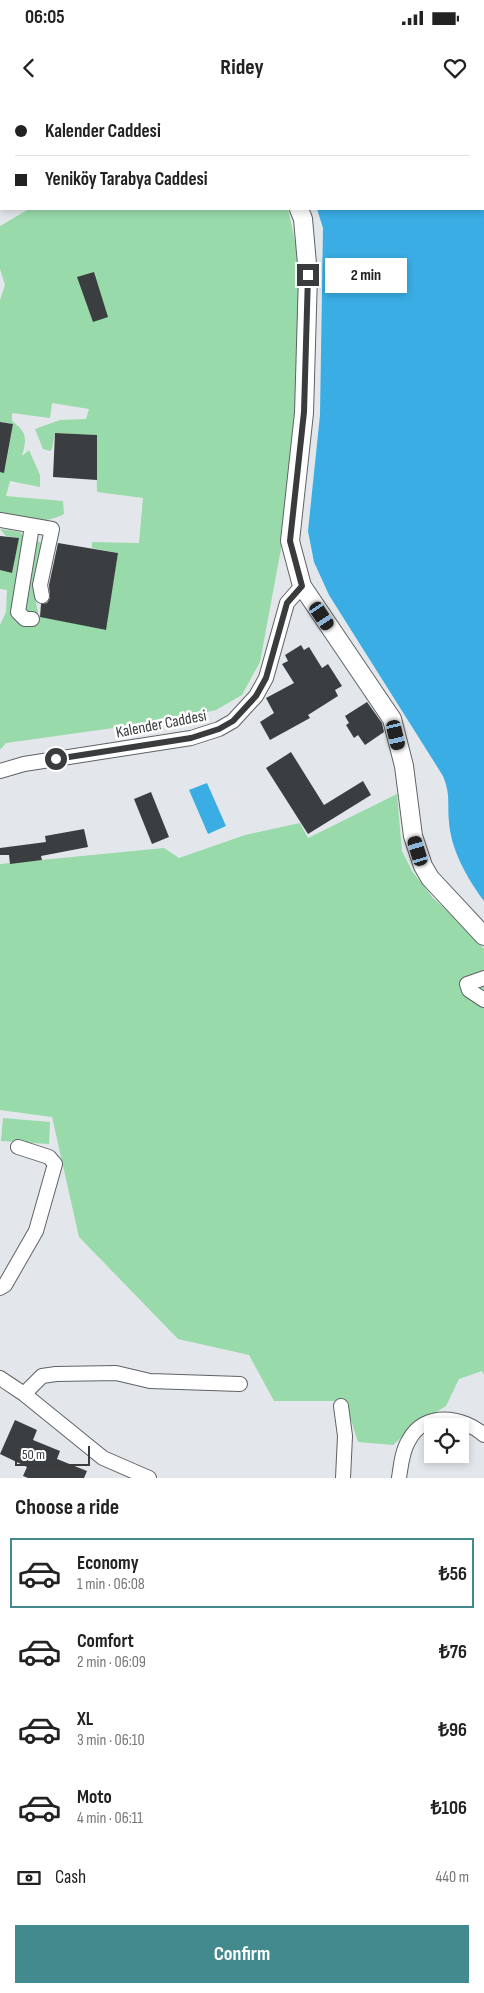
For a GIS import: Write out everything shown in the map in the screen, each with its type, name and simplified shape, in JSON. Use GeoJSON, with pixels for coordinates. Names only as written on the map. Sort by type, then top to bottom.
{"type":"FeatureCollection","features":[{"type":"Feature","properties":{"kind":"main road"},"geometry":{"type":"LineString","coordinates":[[299,210],[302,218],[308,275],[305,393],[290,541],[302,586],[392,719],[404,766],[413,836],[422,866],[430,878],[484,936]]}},
{"type":"Feature","properties":{"kind":"street"},"geometry":{"type":"LineString","coordinates":[[0,520],[52,529],[40,585],[42,596]]}},
{"type":"Feature","properties":{"kind":"street"},"geometry":{"type":"LineString","coordinates":[[32,526],[18,612],[25,619],[32,619]]}},
{"type":"Feature","properties":{"kind":"street","name":"Kalender Caddesi"},"geometry":{"type":"LineString","coordinates":[[0,771],[24,764],[191,738],[219,729],[233,721],[256,696],[266,678],[287,603],[302,586]]}},
{"type":"Feature","properties":{"kind":"street"},"geometry":{"type":"LineString","coordinates":[[484,978],[467,984],[469,990],[484,1000]]}},
{"type":"Feature","properties":{"kind":"street"},"geometry":{"type":"LineString","coordinates":[[0,1288],[5,1285],[36,1232],[55,1164],[49,1157],[18,1147]]}},
{"type":"Feature","properties":{"kind":"street"},"geometry":{"type":"LineString","coordinates":[[24,1394],[42,1376],[56,1374],[116,1373],[150,1381],[240,1384]]}},
{"type":"Feature","properties":{"kind":"street"},"geometry":{"type":"LineString","coordinates":[[0,1378],[24,1394],[103,1458],[149,1478]]}},
{"type":"Feature","properties":{"kind":"street"},"geometry":{"type":"LineString","coordinates":[[341,1406],[345,1436],[343,1478]]}},
{"type":"Feature","properties":{"kind":"street"},"geometry":{"type":"LineString","coordinates":[[399,1478],[404,1451],[409,1438],[425,1425],[448,1418],[463,1421],[476,1427],[484,1435]]}},
{"type":"Feature","properties":{"kind":"green space"},"geometry":{"type":"Polygon","coordinates":[[[27,210],[288,210],[296,245],[303,361],[294,479],[260,662],[242,695],[216,710],[171,720],[6,743],[0,750],[0,625],[6,612],[7,590],[0,589],[0,570],[12,573],[18,538],[6,536],[0,529],[20,532],[28,542],[11,611],[17,620],[29,626],[33,625],[40,616],[105,630],[118,553],[92,548],[92,542],[139,543],[143,498],[97,492],[96,435],[55,433],[52,449],[50,451],[43,449],[35,429],[60,420],[86,419],[89,409],[52,403],[50,418],[12,413],[12,421],[21,429],[25,440],[22,456],[29,450],[40,475],[40,487],[10,481],[6,496],[63,501],[64,514],[41,521],[0,519],[0,468],[5,469],[13,424],[0,422],[0,300],[5,285],[0,269],[0,226],[27,210]],[[78,277],[93,321],[108,317],[78,277]]]}},
{"type":"Feature","properties":{"kind":"green space"},"geometry":{"type":"Polygon","coordinates":[[[36,540],[41,543],[34,593],[38,612],[30,620],[20,617],[36,540]]]}},
{"type":"Feature","properties":{"kind":"green space"},"geometry":{"type":"Polygon","coordinates":[[[397,794],[402,851],[412,871],[433,898],[459,921],[484,949],[484,1375],[482,1371],[459,1379],[446,1406],[424,1418],[393,1445],[358,1442],[345,1401],[274,1401],[249,1355],[178,1339],[79,1237],[52,1117],[0,1110],[0,864],[164,848],[179,858],[245,835],[300,823],[308,838],[397,794]]]}},
{"type":"Feature","properties":{"kind":"green space"},"geometry":{"type":"Polygon","coordinates":[[[3,1118],[50,1122],[49,1144],[1,1141],[3,1118]]]}},
{"type":"Feature","properties":{"kind":"water"},"geometry":{"type":"Polygon","coordinates":[[[317,210],[484,210],[484,901],[456,853],[450,832],[448,794],[443,776],[329,595],[314,562],[308,531],[320,415],[323,228],[317,210]]]}},
{"type":"Feature","properties":{"kind":"water"},"geometry":{"type":"Polygon","coordinates":[[[207,783],[226,826],[208,834],[189,790],[207,783]]]}},
{"type":"Feature","properties":{"kind":"building"},"geometry":{"type":"Polygon","coordinates":[[[94,272],[108,317],[93,322],[77,277],[94,272]]]}},
{"type":"Feature","properties":{"kind":"building"},"geometry":{"type":"Polygon","coordinates":[[[0,422],[13,424],[4,473],[0,472],[0,422]]]}},
{"type":"Feature","properties":{"kind":"building"},"geometry":{"type":"Polygon","coordinates":[[[55,433],[97,435],[97,480],[53,477],[55,433]]]}},
{"type":"Feature","properties":{"kind":"building"},"geometry":{"type":"Polygon","coordinates":[[[0,536],[19,538],[12,573],[0,570],[0,536]]]}},
{"type":"Feature","properties":{"kind":"building"},"geometry":{"type":"Polygon","coordinates":[[[58,543],[118,553],[106,630],[40,617],[41,604],[47,603],[50,598],[49,585],[58,543]]]}},
{"type":"Feature","properties":{"kind":"building"},"geometry":{"type":"Polygon","coordinates":[[[301,645],[304,650],[309,647],[322,668],[328,664],[342,686],[335,690],[338,696],[308,715],[310,718],[270,740],[260,722],[274,713],[266,698],[294,683],[282,664],[288,661],[285,655],[301,645]]]}},
{"type":"Feature","properties":{"kind":"building"},"geometry":{"type":"Polygon","coordinates":[[[367,702],[382,723],[384,732],[365,745],[358,735],[354,738],[346,725],[349,723],[345,716],[367,702]]]}},
{"type":"Feature","properties":{"kind":"building"},"geometry":{"type":"Polygon","coordinates":[[[291,752],[324,805],[363,781],[371,795],[308,834],[266,768],[291,752]]]}},
{"type":"Feature","properties":{"kind":"building"},"geometry":{"type":"Polygon","coordinates":[[[151,792],[169,837],[152,844],[134,799],[151,792]]]}},
{"type":"Feature","properties":{"kind":"building"},"geometry":{"type":"Polygon","coordinates":[[[84,829],[88,847],[41,856],[42,860],[10,864],[9,855],[0,855],[0,848],[46,842],[45,836],[84,829]]]}},
{"type":"Feature","properties":{"kind":"building"},"geometry":{"type":"Polygon","coordinates":[[[15,1420],[37,1430],[33,1440],[60,1451],[57,1459],[87,1471],[84,1478],[28,1478],[23,1476],[27,1467],[0,1454],[15,1420]]]}},
{"type":"Feature","properties":{"kind":"route"},"geometry":{"type":"LineString","coordinates":[[56,759],[191,738],[219,729],[233,721],[246,710],[266,678],[272,661],[282,615],[287,603],[302,586],[290,541],[291,515],[304,412],[308,275]]}}]}
